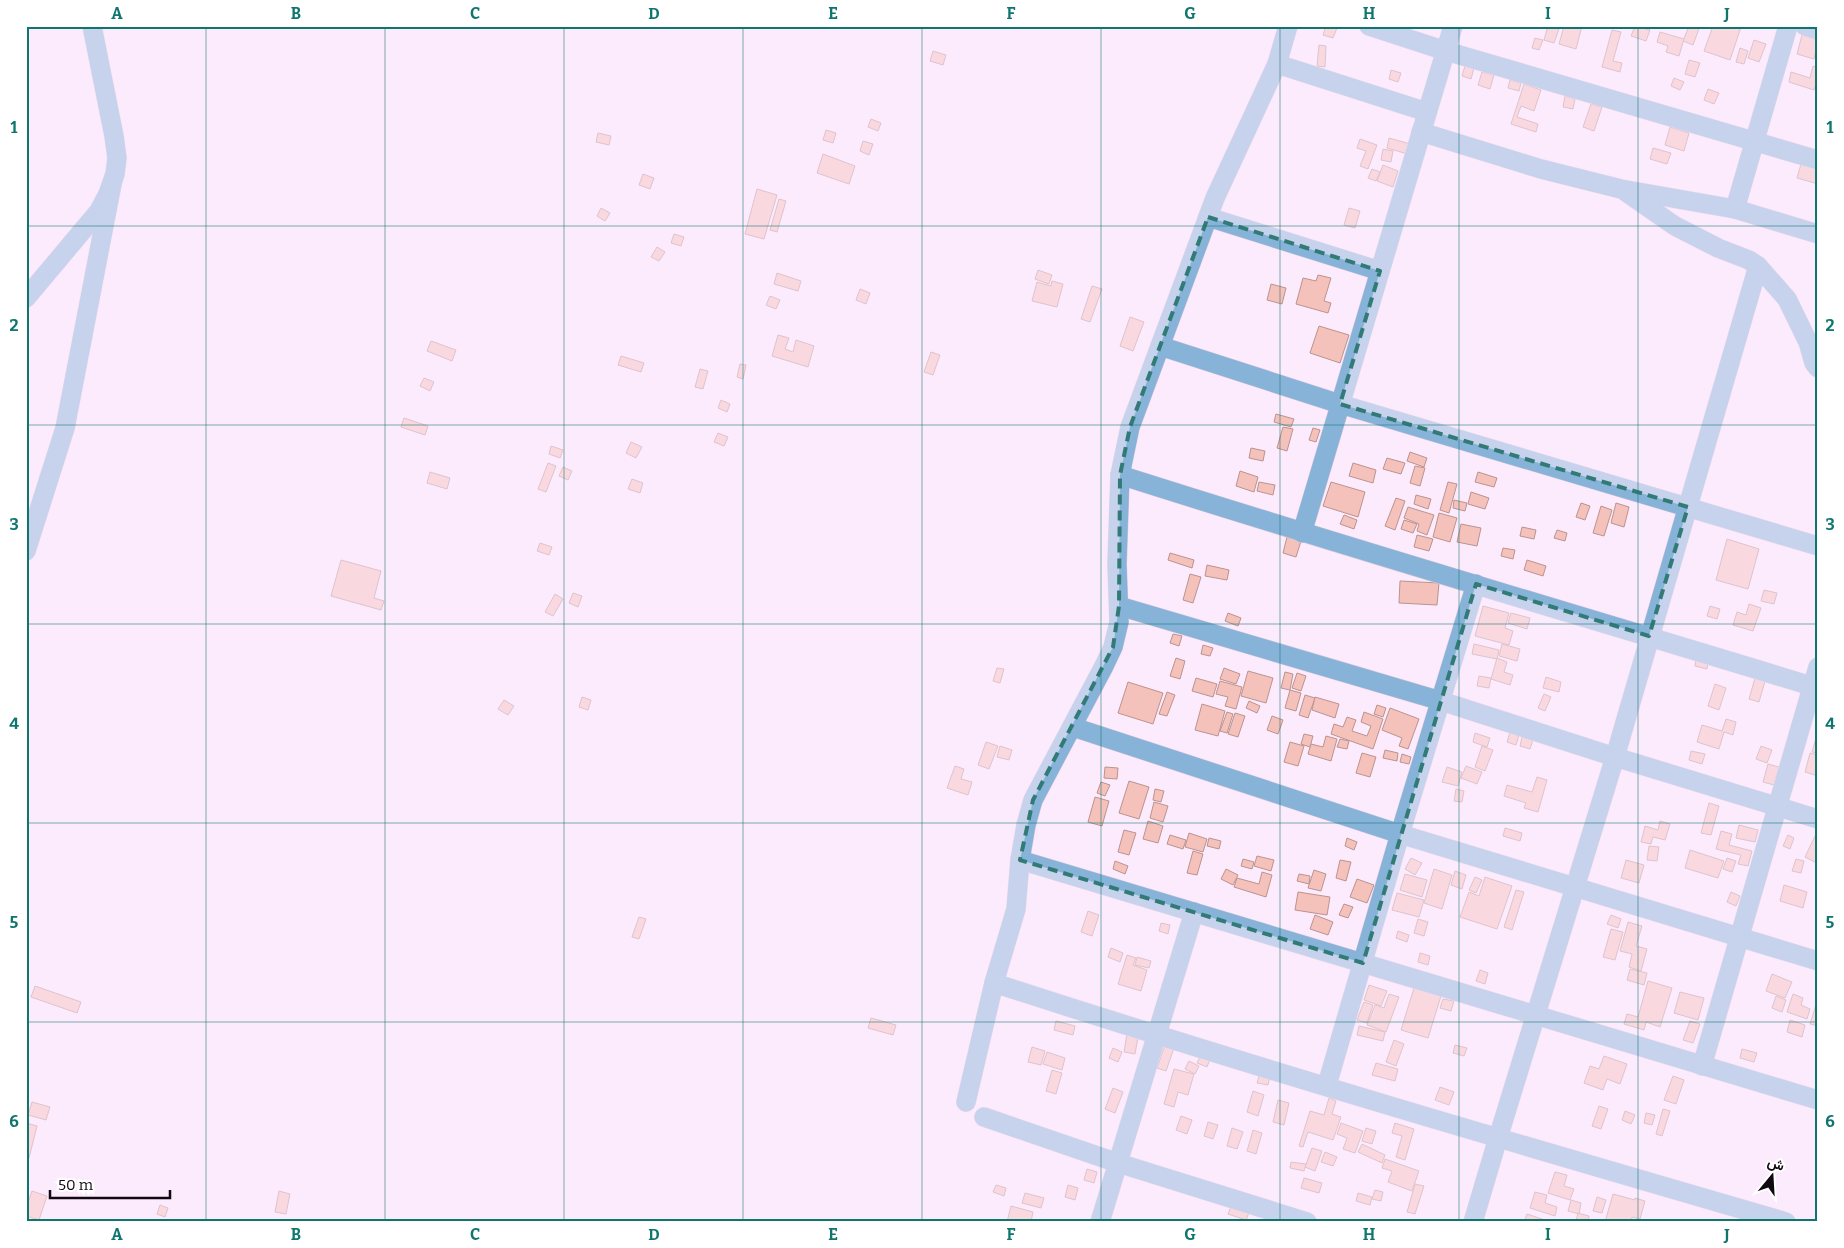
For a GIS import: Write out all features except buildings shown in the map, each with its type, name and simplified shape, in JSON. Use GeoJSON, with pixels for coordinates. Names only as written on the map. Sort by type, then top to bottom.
{"type":"FeatureCollection","features":[{"type":"Feature","properties":{"kind":"street"},"geometry":{"type":"LineString","coordinates":[[26,298],[99,211],[108,194],[115,174],[117,158],[114,136],[92,26]]}},
{"type":"Feature","properties":{"kind":"street"},"geometry":{"type":"LineString","coordinates":[[966,1102],[994,983],[1016,909],[1020,860],[1026,825],[1033,800],[1073,727],[1113,647],[1119,622],[1117,564],[1120,476],[1130,427],[1215,198],[1277,64],[1288,26]]}},
{"type":"Feature","properties":{"kind":"street"},"geometry":{"type":"LineString","coordinates":[[1369,26],[1446,51],[1818,160]]}},
{"type":"Feature","properties":{"kind":"street"},"geometry":{"type":"LineString","coordinates":[[1302,533],[1453,26]]}},
{"type":"Feature","properties":{"kind":"street"},"geometry":{"type":"LineString","coordinates":[[1735,209],[1788,26]]}},
{"type":"Feature","properties":{"kind":"street"},"geometry":{"type":"LineString","coordinates":[[1805,26],[1818,30]]}},
{"type":"Feature","properties":{"kind":"street"},"geometry":{"type":"LineString","coordinates":[[1277,64],[1427,112]]}},
{"type":"Feature","properties":{"kind":"street"},"geometry":{"type":"LineString","coordinates":[[1421,132],[1541,169],[1621,189],[1735,209],[1818,234]]}},
{"type":"Feature","properties":{"kind":"street"},"geometry":{"type":"LineString","coordinates":[[26,551],[65,428],[112,184]]}},
{"type":"Feature","properties":{"kind":"street"},"geometry":{"type":"LineString","coordinates":[[1621,189],[1675,226],[1758,266],[1787,299],[1808,342],[1814,363],[1818,368]]}},
{"type":"Feature","properties":{"kind":"street"},"geometry":{"type":"LineString","coordinates":[[1208,217],[1380,271]]}},
{"type":"Feature","properties":{"kind":"street"},"geometry":{"type":"LineString","coordinates":[[1473,1222],[1615,757],[1758,266]]}},
{"type":"Feature","properties":{"kind":"street"},"geometry":{"type":"LineString","coordinates":[[1160,346],[1340,404],[1818,546]]}},
{"type":"Feature","properties":{"kind":"street"},"geometry":{"type":"LineString","coordinates":[[1120,476],[1815,688]]}},
{"type":"Feature","properties":{"kind":"street"},"geometry":{"type":"LineString","coordinates":[[1327,1085],[1400,834],[1476,584]]}},
{"type":"Feature","properties":{"kind":"street"},"geometry":{"type":"LineString","coordinates":[[1119,606],[1441,701],[1818,819]]}},
{"type":"Feature","properties":{"kind":"street"},"geometry":{"type":"LineString","coordinates":[[1702,1066],[1777,807],[1815,688],[1818,667]]}},
{"type":"Feature","properties":{"kind":"street"},"geometry":{"type":"LineString","coordinates":[[1073,727],[1400,834],[1818,961]]}},
{"type":"Feature","properties":{"kind":"street"},"geometry":{"type":"LineString","coordinates":[[1020,860],[1818,1100]]}},
{"type":"Feature","properties":{"kind":"street"},"geometry":{"type":"LineString","coordinates":[[1100,1222],[1194,912]]}},
{"type":"Feature","properties":{"kind":"street"},"geometry":{"type":"LineString","coordinates":[[994,983],[1157,1036],[1786,1222]]}},
{"type":"Feature","properties":{"kind":"street"},"geometry":{"type":"LineString","coordinates":[[984,1117],[1307,1222]]}},
{"type":"Feature","properties":{"kind":"highlighted area"},"geometry":{"type":"Polygon","coordinates":[[[1208,217],[1380,271],[1340,404],[1688,507],[1649,636],[1476,584],[1363,963],[1020,860],[1033,800],[1113,647],[1119,606],[1120,475],[1130,427],[1208,217]]]}}]}
